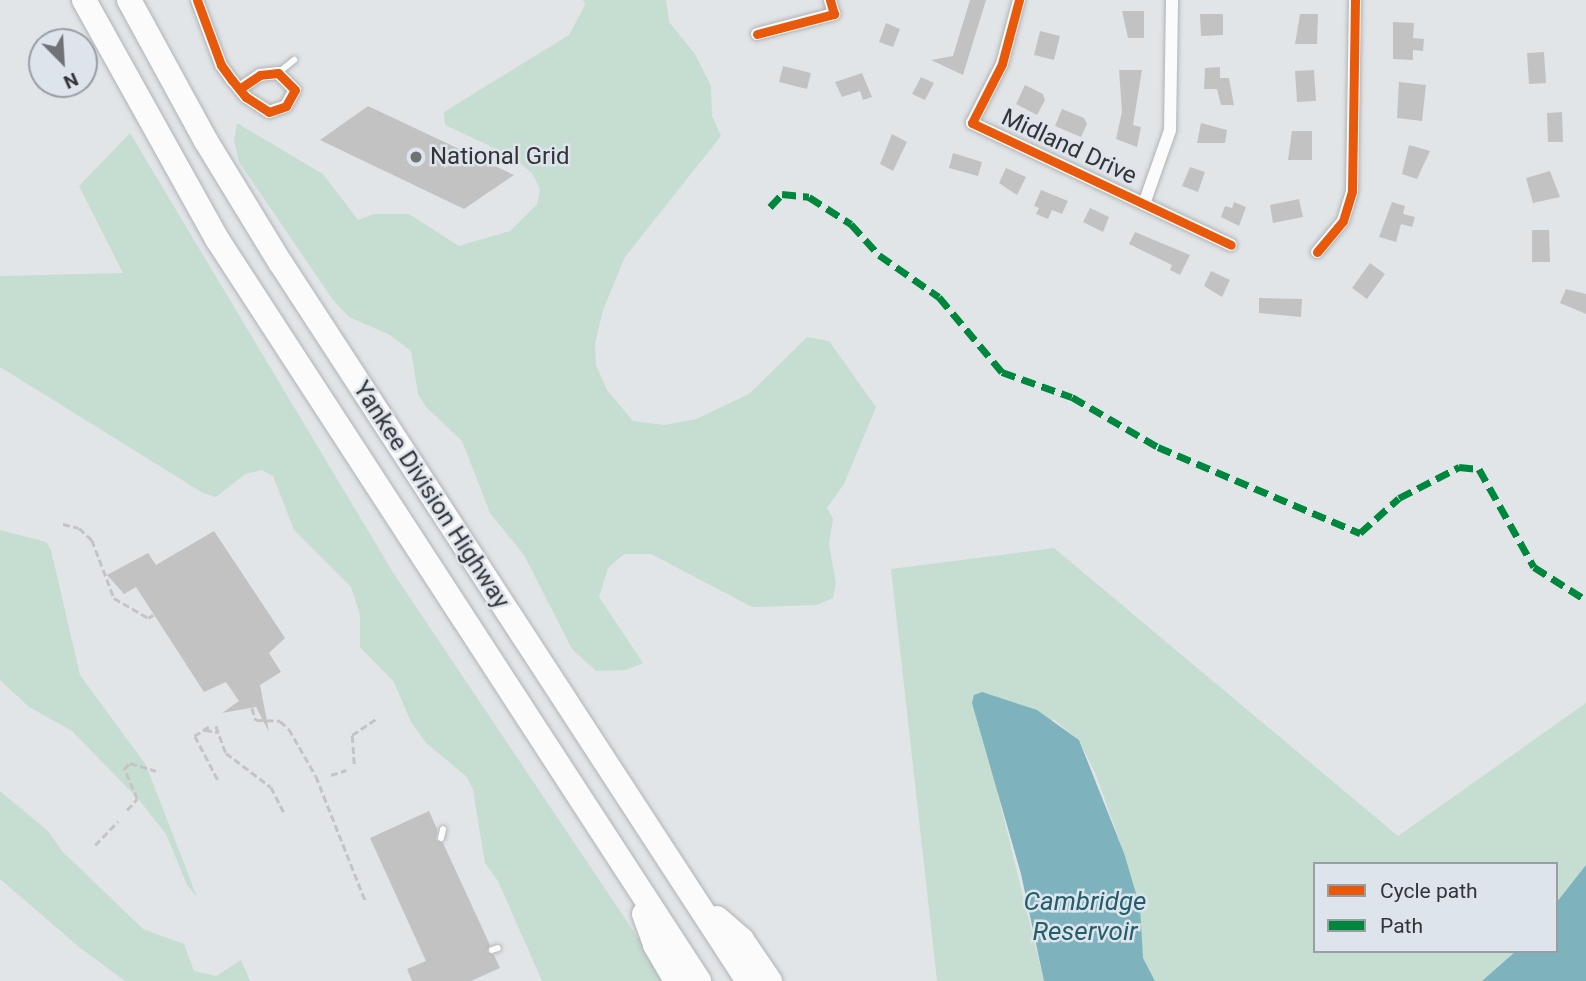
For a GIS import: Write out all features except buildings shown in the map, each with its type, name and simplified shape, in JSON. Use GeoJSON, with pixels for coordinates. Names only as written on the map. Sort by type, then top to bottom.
{"type":"FeatureCollection","features":[{"type":"Feature","properties":{"kind":"highway","name":"Yankee Division Highway"},"geometry":{"type":"LineString","coordinates":[[84,0],[217,239],[699,981]]}},
{"type":"Feature","properties":{"kind":"highway","name":"Yankee Division Highway"},"geometry":{"type":"LineString","coordinates":[[129,0],[267,242],[748,981]]}},
{"type":"Feature","properties":{"kind":"highway"},"geometry":{"type":"LineString","coordinates":[[631,877],[655,946],[676,981]]}},
{"type":"Feature","properties":{"kind":"highway"},"geometry":{"type":"LineString","coordinates":[[693,897],[742,940],[770,981]]}},
{"type":"Feature","properties":{"kind":"street"},"geometry":{"type":"LineString","coordinates":[[197,0],[216,56],[239,89],[260,109],[277,110],[293,99],[295,90],[278,72],[260,75],[239,89]]}},
{"type":"Feature","properties":{"kind":"street"},"geometry":{"type":"LineString","coordinates":[[757,34],[834,14],[830,0]]}},
{"type":"Feature","properties":{"kind":"street","name":"Midland Drive"},"geometry":{"type":"LineString","coordinates":[[1019,0],[1002,64],[972,123],[1231,245]]}},
{"type":"Feature","properties":{"kind":"street"},"geometry":{"type":"LineString","coordinates":[[1144,204],[1170,130],[1172,0]]}},
{"type":"Feature","properties":{"kind":"street"},"geometry":{"type":"LineString","coordinates":[[1317,252],[1343,221],[1352,191],[1355,0]]}},
{"type":"Feature","properties":{"kind":"lane"},"geometry":{"type":"LineString","coordinates":[[278,72],[294,60]]}},
{"type":"Feature","properties":{"kind":"lane"},"geometry":{"type":"LineString","coordinates":[[441,838],[443,829]]}},
{"type":"Feature","properties":{"kind":"path"},"geometry":{"type":"LineString","coordinates":[[63,524],[79,528],[95,545],[105,583],[114,598],[148,618],[153,615]]}},
{"type":"Feature","properties":{"kind":"path"},"geometry":{"type":"LineString","coordinates":[[252,709],[256,720],[280,722],[289,729],[316,776],[366,902]]}},
{"type":"Feature","properties":{"kind":"path"},"geometry":{"type":"LineString","coordinates":[[354,764],[352,735],[377,718]]}},
{"type":"Feature","properties":{"kind":"path"},"geometry":{"type":"LineString","coordinates":[[216,726],[226,753],[271,787],[285,815]]}},
{"type":"Feature","properties":{"kind":"path"},"geometry":{"type":"LineString","coordinates":[[209,727],[195,736],[219,782]]}},
{"type":"Feature","properties":{"kind":"path"},"geometry":{"type":"LineString","coordinates":[[202,731],[219,733]]}},
{"type":"Feature","properties":{"kind":"path"},"geometry":{"type":"LineString","coordinates":[[127,810],[137,799],[124,769],[130,763],[156,771]]}},
{"type":"Feature","properties":{"kind":"path"},"geometry":{"type":"LineString","coordinates":[[331,775],[346,770]]}},
{"type":"Feature","properties":{"kind":"path"},"geometry":{"type":"LineString","coordinates":[[95,845],[118,821]]}},
{"type":"Feature","properties":{"kind":"green space"},"geometry":{"type":"Polygon","coordinates":[[[583,0],[666,0],[669,22],[695,54],[711,86],[712,116],[721,136],[625,257],[603,310],[595,344],[596,365],[607,390],[633,421],[664,425],[696,419],[749,394],[807,337],[829,341],[876,407],[844,484],[827,508],[833,519],[829,544],[836,583],[833,598],[817,605],[752,607],[651,554],[624,554],[608,568],[599,597],[643,663],[626,670],[596,671],[572,649],[524,555],[490,513],[462,441],[426,407],[418,394],[411,351],[390,335],[349,317],[333,300],[239,162],[234,141],[237,123],[323,174],[358,220],[374,214],[409,214],[459,246],[510,231],[537,204],[540,189],[532,173],[513,157],[445,125],[444,112],[569,35],[585,5],[583,0]]]}},
{"type":"Feature","properties":{"kind":"green space"},"geometry":{"type":"Polygon","coordinates":[[[130,133],[394,574],[667,981],[542,981],[498,881],[485,863],[473,790],[467,777],[426,743],[411,722],[394,682],[360,647],[360,615],[351,587],[294,530],[273,476],[262,470],[245,474],[216,497],[203,493],[0,367],[0,276],[123,273],[79,186],[130,133]]]}},
{"type":"Feature","properties":{"kind":"green space"},"geometry":{"type":"Polygon","coordinates":[[[0,530],[46,542],[51,550],[80,675],[146,765],[197,897],[187,885],[166,834],[139,800],[72,731],[29,707],[0,680],[0,530]]]}},
{"type":"Feature","properties":{"kind":"green space"},"geometry":{"type":"Polygon","coordinates":[[[1054,548],[1398,836],[1586,703],[1586,865],[1558,900],[1558,862],[1313,862],[1313,953],[1514,953],[1482,981],[1155,981],[1143,958],[1124,853],[1096,775],[1079,740],[1053,719],[998,795],[1044,981],[937,981],[891,569],[1054,548]]]}},
{"type":"Feature","properties":{"kind":"green space"},"geometry":{"type":"Polygon","coordinates":[[[0,791],[48,831],[62,851],[143,929],[184,944],[194,971],[216,976],[241,960],[250,981],[125,981],[79,947],[0,879],[0,791]]]}},
{"type":"Feature","properties":{"kind":"water","name":"Cambridge Reservoir"},"geometry":{"type":"Polygon","coordinates":[[[982,692],[1037,710],[1079,740],[1124,853],[1140,907],[1143,958],[1155,981],[1044,981],[1021,874],[972,703],[974,695],[982,692]]]}},
{"type":"Feature","properties":{"kind":"water"},"geometry":{"type":"Polygon","coordinates":[[[1586,865],[1586,981],[1482,981],[1514,953],[1558,953],[1558,900],[1586,865]]]}},
{"type":"Feature","properties":{"kind":"marked path"},"geometry":{"type":"LineString","coordinates":[[770,207],[782,194],[809,197],[851,224],[879,255],[939,297],[1002,372],[1072,397],[1158,447],[1360,533],[1399,498],[1459,467],[1479,469],[1534,567],[1586,600]]}},
{"type":"Feature","properties":{"kind":"cycle path"},"geometry":{"type":"LineString","coordinates":[[197,0],[221,65],[232,80],[246,97],[269,112],[286,106],[295,90],[278,73],[260,75],[239,89]]}},
{"type":"Feature","properties":{"kind":"cycle path"},"geometry":{"type":"LineString","coordinates":[[757,34],[834,14],[830,0]]}},
{"type":"Feature","properties":{"kind":"cycle path"},"geometry":{"type":"LineString","coordinates":[[1019,0],[1002,64],[972,123],[1231,245]]}},
{"type":"Feature","properties":{"kind":"cycle path"},"geometry":{"type":"LineString","coordinates":[[1317,252],[1343,221],[1352,191],[1355,0]]}},
{"type":"Feature","properties":{"kind":"place","name":"National Grid"},"geometry":{"type":"Point","coordinates":[416,157]}}]}
